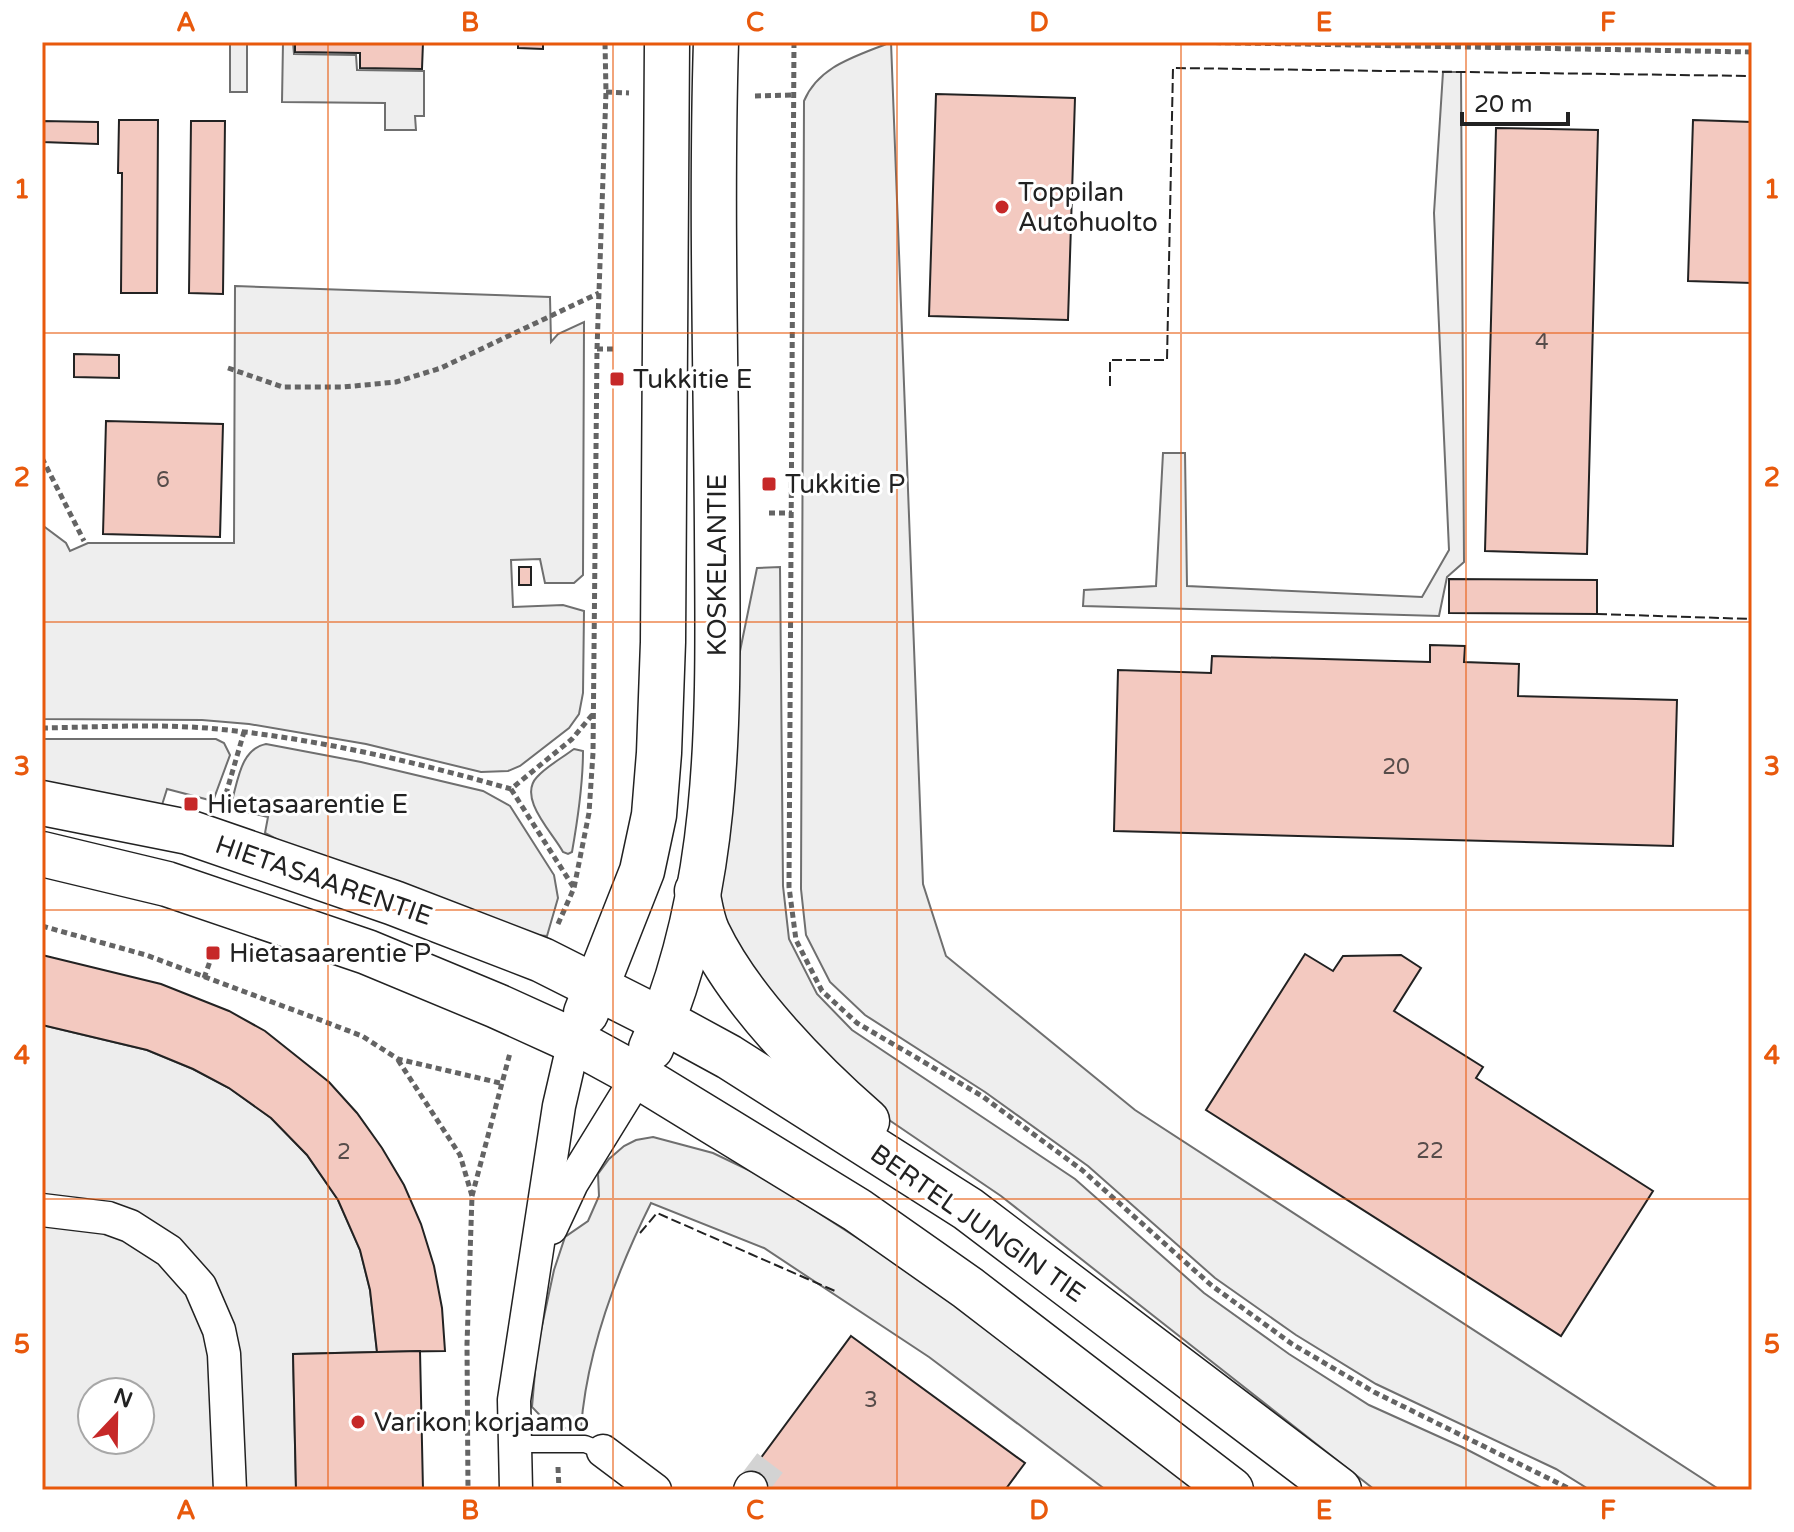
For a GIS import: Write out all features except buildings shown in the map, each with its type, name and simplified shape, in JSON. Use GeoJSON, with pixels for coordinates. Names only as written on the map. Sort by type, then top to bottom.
{"type":"FeatureCollection","features":[{"type":"Feature","properties":{"kind":"main road","name":"KOSKELANTIE"},"geometry":{"type":"LineString","coordinates":[[574,1041],[642,871],[654,815],[663,642],[667,42]]}},
{"type":"Feature","properties":{"kind":"main road","name":"KOSKELANTIE"},"geometry":{"type":"LineString","coordinates":[[638,1076],[663,1021],[679,973],[708,841],[716,770],[716,42]]}},
{"type":"Feature","properties":{"kind":"main road","name":"HIETASAARENTIE"},"geometry":{"type":"LineString","coordinates":[[42,803],[188,832],[394,903],[542,960],[597,987]]}},
{"type":"Feature","properties":{"kind":"main road","name":"HIETASAARENTIE"},"geometry":{"type":"LineString","coordinates":[[42,854],[167,884],[367,952],[574,1041]]}},
{"type":"Feature","properties":{"kind":"main road"},"geometry":{"type":"LineString","coordinates":[[697,891],[706,930],[722,960],[777,1033],[839,1096],[968,1209]]}},
{"type":"Feature","properties":{"kind":"main road","name":"BERTEL JUNGIN TIE"},"geometry":{"type":"LineString","coordinates":[[597,987],[729,1057],[968,1209],[1339,1490]]}},
{"type":"Feature","properties":{"kind":"main road"},"geometry":{"type":"LineString","coordinates":[[574,1041],[638,1076],[857,1210],[968,1288],[1231,1490]]}},
{"type":"Feature","properties":{"kind":"street"},"geometry":{"type":"LineString","coordinates":[[516,1490],[514,1400],[559,1106],[574,1041]]}},
{"type":"Feature","properties":{"kind":"street"},"geometry":{"type":"LineString","coordinates":[[535,1264],[572,1183],[638,1076]]}},
{"type":"Feature","properties":{"kind":"street"},"geometry":{"type":"LineString","coordinates":[[42,1210],[108,1218],[130,1226],[151,1237],[186,1267],[200,1286],[219,1330],[224,1354],[230,1490]]}},
{"type":"Feature","properties":{"kind":"street"},"geometry":{"type":"LineString","coordinates":[[603,1451],[655,1490]]}},
{"type":"Feature","properties":{"kind":"lane"},"geometry":{"type":"LineString","coordinates":[[515,1444],[585,1444],[603,1451]]}},
{"type":"Feature","properties":{"kind":"path"},"geometry":{"type":"LineString","coordinates":[[542,960],[574,888],[589,813],[605,42]]}},
{"type":"Feature","properties":{"kind":"path"},"geometry":{"type":"LineString","coordinates":[[794,42],[789,887],[796,940],[822,991],[857,1023],[982,1096],[1082,1170],[1211,1285],[1292,1344],[1374,1392],[1572,1490]]}},
{"type":"Feature","properties":{"kind":"path"},"geometry":{"type":"LineString","coordinates":[[1185,42],[1752,52]]}},
{"type":"Feature","properties":{"kind":"path"},"geometry":{"type":"LineString","coordinates":[[228,368],[283,387],[343,387],[396,382],[441,368],[599,293]]}},
{"type":"Feature","properties":{"kind":"path"},"geometry":{"type":"LineString","coordinates":[[597,349],[617,349]]}},
{"type":"Feature","properties":{"kind":"path"},"geometry":{"type":"LineString","coordinates":[[42,458],[84,541]]}},
{"type":"Feature","properties":{"kind":"path"},"geometry":{"type":"LineString","coordinates":[[769,513],[792,513]]}},
{"type":"Feature","properties":{"kind":"path"},"geometry":{"type":"LineString","coordinates":[[511,789],[572,739],[593,713]]}},
{"type":"Feature","properties":{"kind":"path"},"geometry":{"type":"LineString","coordinates":[[42,728],[203,728],[244,732],[365,753],[511,789],[574,888]]}},
{"type":"Feature","properties":{"kind":"path"},"geometry":{"type":"LineString","coordinates":[[220,812],[244,732]]}},
{"type":"Feature","properties":{"kind":"path"},"geometry":{"type":"LineString","coordinates":[[42,926],[146,955],[362,1036],[398,1059],[500,1083]]}},
{"type":"Feature","properties":{"kind":"path"},"geometry":{"type":"LineString","coordinates":[[204,978],[213,953]]}},
{"type":"Feature","properties":{"kind":"path"},"geometry":{"type":"LineString","coordinates":[[468,1490],[467,1344],[472,1196],[500,1083],[522,1017]]}},
{"type":"Feature","properties":{"kind":"path"},"geometry":{"type":"LineString","coordinates":[[398,1059],[460,1155],[472,1196]]}},
{"type":"Feature","properties":{"kind":"shaded area"},"geometry":{"type":"Polygon","coordinates":[[[230,42],[247,42],[247,92],[230,92],[230,42]]]}},
{"type":"Feature","properties":{"kind":"shaded area"},"geometry":{"type":"Polygon","coordinates":[[[283,42],[293,42],[294,54],[356,55],[357,70],[424,71],[424,116],[415,116],[416,130],[385,130],[385,103],[282,102],[283,42]]]}},
{"type":"Feature","properties":{"kind":"shaded area"},"geometry":{"type":"Polygon","coordinates":[[[891,42],[923,884],[946,956],[1135,1110],[1720,1490],[1590,1490],[1556,1469],[1376,1384],[1296,1335],[1215,1278],[1088,1166],[985,1092],[865,1015],[830,982],[806,935],[801,889],[804,101],[829,70],[891,42]]]}},
{"type":"Feature","properties":{"kind":"shaded area"},"geometry":{"type":"Polygon","coordinates":[[[1443,72],[1461,72],[1464,562],[1447,577],[1439,616],[1083,606],[1084,590],[1156,586],[1163,453],[1185,453],[1187,586],[1422,597],[1449,550],[1434,213],[1443,72]]]}},
{"type":"Feature","properties":{"kind":"shaded area"},"geometry":{"type":"Polygon","coordinates":[[[235,286],[550,297],[551,342],[558,334],[584,322],[583,575],[574,583],[545,583],[540,559],[511,560],[513,607],[563,605],[584,611],[583,693],[579,714],[569,728],[520,766],[508,771],[481,772],[366,744],[249,724],[202,720],[42,719],[42,525],[66,543],[70,551],[88,543],[234,543],[235,286]]]}},
{"type":"Feature","properties":{"kind":"shaded area"},"geometry":{"type":"Polygon","coordinates":[[[780,567],[783,886],[789,939],[817,994],[852,1030],[1075,1179],[1204,1293],[1289,1354],[1369,1405],[1462,1447],[1545,1490],[1375,1490],[1001,1196],[867,1105],[833,1075],[722,928],[714,904],[739,656],[757,568],[780,567]]]}},
{"type":"Feature","properties":{"kind":"shaded area"},"geometry":{"type":"Polygon","coordinates":[[[42,739],[216,739],[224,743],[230,755],[213,801],[167,789],[162,805],[42,789],[42,739]]]}},
{"type":"Feature","properties":{"kind":"shaded area"},"geometry":{"type":"Polygon","coordinates":[[[266,744],[361,762],[483,791],[510,806],[554,875],[558,898],[547,936],[524,934],[337,871],[265,833],[268,817],[234,809],[231,804],[245,759],[257,747],[266,744]]]}},
{"type":"Feature","properties":{"kind":"shaded area"},"geometry":{"type":"Polygon","coordinates":[[[574,749],[583,751],[582,776],[572,852],[568,854],[563,852],[539,815],[531,795],[537,777],[574,749]]]}},
{"type":"Feature","properties":{"kind":"shaded area"},"geometry":{"type":"Polygon","coordinates":[[[42,1025],[147,1050],[229,1088],[271,1118],[307,1155],[338,1200],[360,1250],[370,1290],[377,1352],[293,1354],[296,1490],[42,1490],[42,1025]]]}},
{"type":"Feature","properties":{"kind":"shaded area"},"geometry":{"type":"Polygon","coordinates":[[[653,1137],[713,1153],[761,1176],[929,1284],[1202,1490],[1106,1490],[929,1357],[764,1248],[651,1203],[605,1312],[590,1369],[581,1428],[552,1428],[532,1407],[537,1349],[554,1270],[565,1237],[588,1221],[599,1196],[598,1174],[609,1159],[636,1140],[653,1137]]]}},
{"type":"Feature","properties":{"kind":"tunnel"},"geometry":{"type":"LineString","coordinates":[[751,1488],[770,1463]]}},
{"type":"Feature","properties":{"kind":"fence"},"geometry":{"type":"LineString","coordinates":[[1110,386],[1110,360],[1167,360],[1173,68],[1752,76]]}},
{"type":"Feature","properties":{"kind":"fence"},"geometry":{"type":"LineString","coordinates":[[1597,614],[1752,619]]}},
{"type":"Feature","properties":{"kind":"fence"},"geometry":{"type":"LineString","coordinates":[[640,1233],[657,1213],[835,1291]]}},
{"type":"Feature","properties":{"kind":"place","name":"Toppilan Autohuolto"},"geometry":{"type":"Point","coordinates":[1002,207]}},
{"type":"Feature","properties":{"kind":"place","name":"Tukkitie E"},"geometry":{"type":"Point","coordinates":[617,379]}},
{"type":"Feature","properties":{"kind":"place","name":"Tukkitie P"},"geometry":{"type":"Point","coordinates":[769,484]}},
{"type":"Feature","properties":{"kind":"place","name":"Hietasaarentie E"},"geometry":{"type":"Point","coordinates":[191,804]}},
{"type":"Feature","properties":{"kind":"place","name":"Hietasaarentie P"},"geometry":{"type":"Point","coordinates":[213,953]}},
{"type":"Feature","properties":{"kind":"place","name":"Varikon korjaamo"},"geometry":{"type":"Point","coordinates":[358,1422]}}]}
